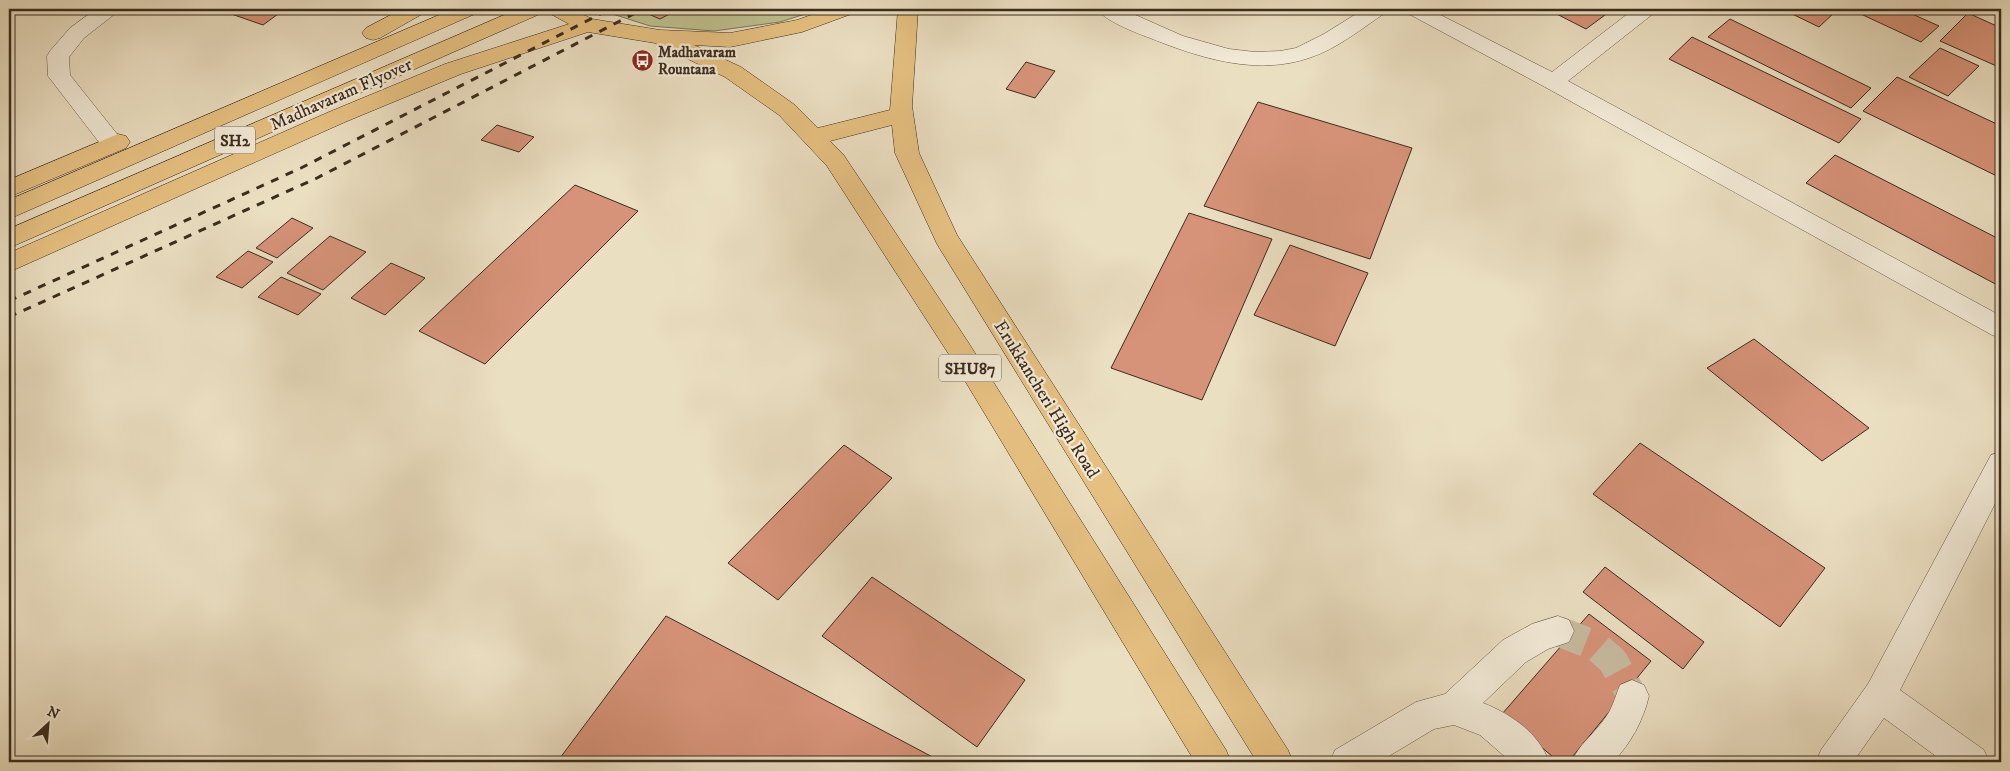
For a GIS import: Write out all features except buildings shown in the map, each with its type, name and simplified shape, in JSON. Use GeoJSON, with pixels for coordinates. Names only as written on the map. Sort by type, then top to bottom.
{"type":"FeatureCollection","features":[{"type":"Feature","properties":{"kind":"main road"},"geometry":{"type":"LineString","coordinates":[[9,188],[374,32],[417,9]]}},
{"type":"Feature","properties":{"kind":"main road","name":"Madhavaram Flyover"},"geometry":{"type":"LineString","coordinates":[[9,210],[470,9]]}},
{"type":"Feature","properties":{"kind":"main road","name":"Madhavaram Flyover"},"geometry":{"type":"LineString","coordinates":[[9,239],[535,9]]}},
{"type":"Feature","properties":{"kind":"main road","name":"SHU87"},"geometry":{"type":"LineString","coordinates":[[556,9],[587,25],[660,37],[730,40],[802,26],[847,9]]}},
{"type":"Feature","properties":{"kind":"main road","name":"Erukkancheri High Road"},"geometry":{"type":"LineString","coordinates":[[908,9],[902,115],[907,153],[946,238],[1276,762]]}},
{"type":"Feature","properties":{"kind":"main road"},"geometry":{"type":"LineString","coordinates":[[9,263],[337,117],[444,73],[587,25]]}},
{"type":"Feature","properties":{"kind":"main road","name":"SHU87"},"geometry":{"type":"LineString","coordinates":[[660,37],[733,72],[788,110],[835,160],[959,349],[1214,762]]}},
{"type":"Feature","properties":{"kind":"main road"},"geometry":{"type":"LineString","coordinates":[[813,137],[902,115]]}},
{"type":"Feature","properties":{"kind":"lane"},"geometry":{"type":"LineString","coordinates":[[109,9],[77,33],[58,56],[59,76],[113,144]]}},
{"type":"Feature","properties":{"kind":"lane"},"geometry":{"type":"LineString","coordinates":[[1107,9],[1128,21],[1166,36],[1220,53],[1252,60],[1276,59],[1301,54],[1342,32],[1378,9]]}},
{"type":"Feature","properties":{"kind":"lane"},"geometry":{"type":"LineString","coordinates":[[1414,9],[1553,82],[2001,328]]}},
{"type":"Feature","properties":{"kind":"lane"},"geometry":{"type":"LineString","coordinates":[[1553,82],[1647,9]]}},
{"type":"Feature","properties":{"kind":"lane"},"geometry":{"type":"LineString","coordinates":[[1833,762],[1880,695],[2001,464]]}},
{"type":"Feature","properties":{"kind":"lane"},"geometry":{"type":"LineString","coordinates":[[1454,709],[1510,655],[1534,638],[1558,631]]}},
{"type":"Feature","properties":{"kind":"lane"},"geometry":{"type":"LineString","coordinates":[[1880,695],[1972,762]]}},
{"type":"Feature","properties":{"kind":"lane"},"geometry":{"type":"LineString","coordinates":[[1589,762],[1601,751],[1621,723],[1630,707],[1632,696]]}},
{"type":"Feature","properties":{"kind":"lane"},"geometry":{"type":"LineString","coordinates":[[1347,762],[1428,714],[1454,709],[1491,723],[1520,746],[1532,762]]}},
{"type":"Feature","properties":{"kind":"green space"},"geometry":{"type":"Polygon","coordinates":[[[597,9],[821,9],[780,22],[714,31],[650,26],[597,9]]]}},
{"type":"Feature","properties":{"kind":"tunnel"},"geometry":{"type":"LineString","coordinates":[[1558,631],[1596,646],[1613,661],[1632,696]]}},
{"type":"Feature","properties":{"kind":"railway"},"geometry":{"type":"LineString","coordinates":[[9,301],[301,168],[610,9]]}},
{"type":"Feature","properties":{"kind":"railway"},"geometry":{"type":"LineString","coordinates":[[9,317],[317,178],[643,9]]}},
{"type":"Feature","properties":{"kind":"place","name":"Madhavaram Rountana"},"geometry":{"type":"Point","coordinates":[642,61]}}]}
